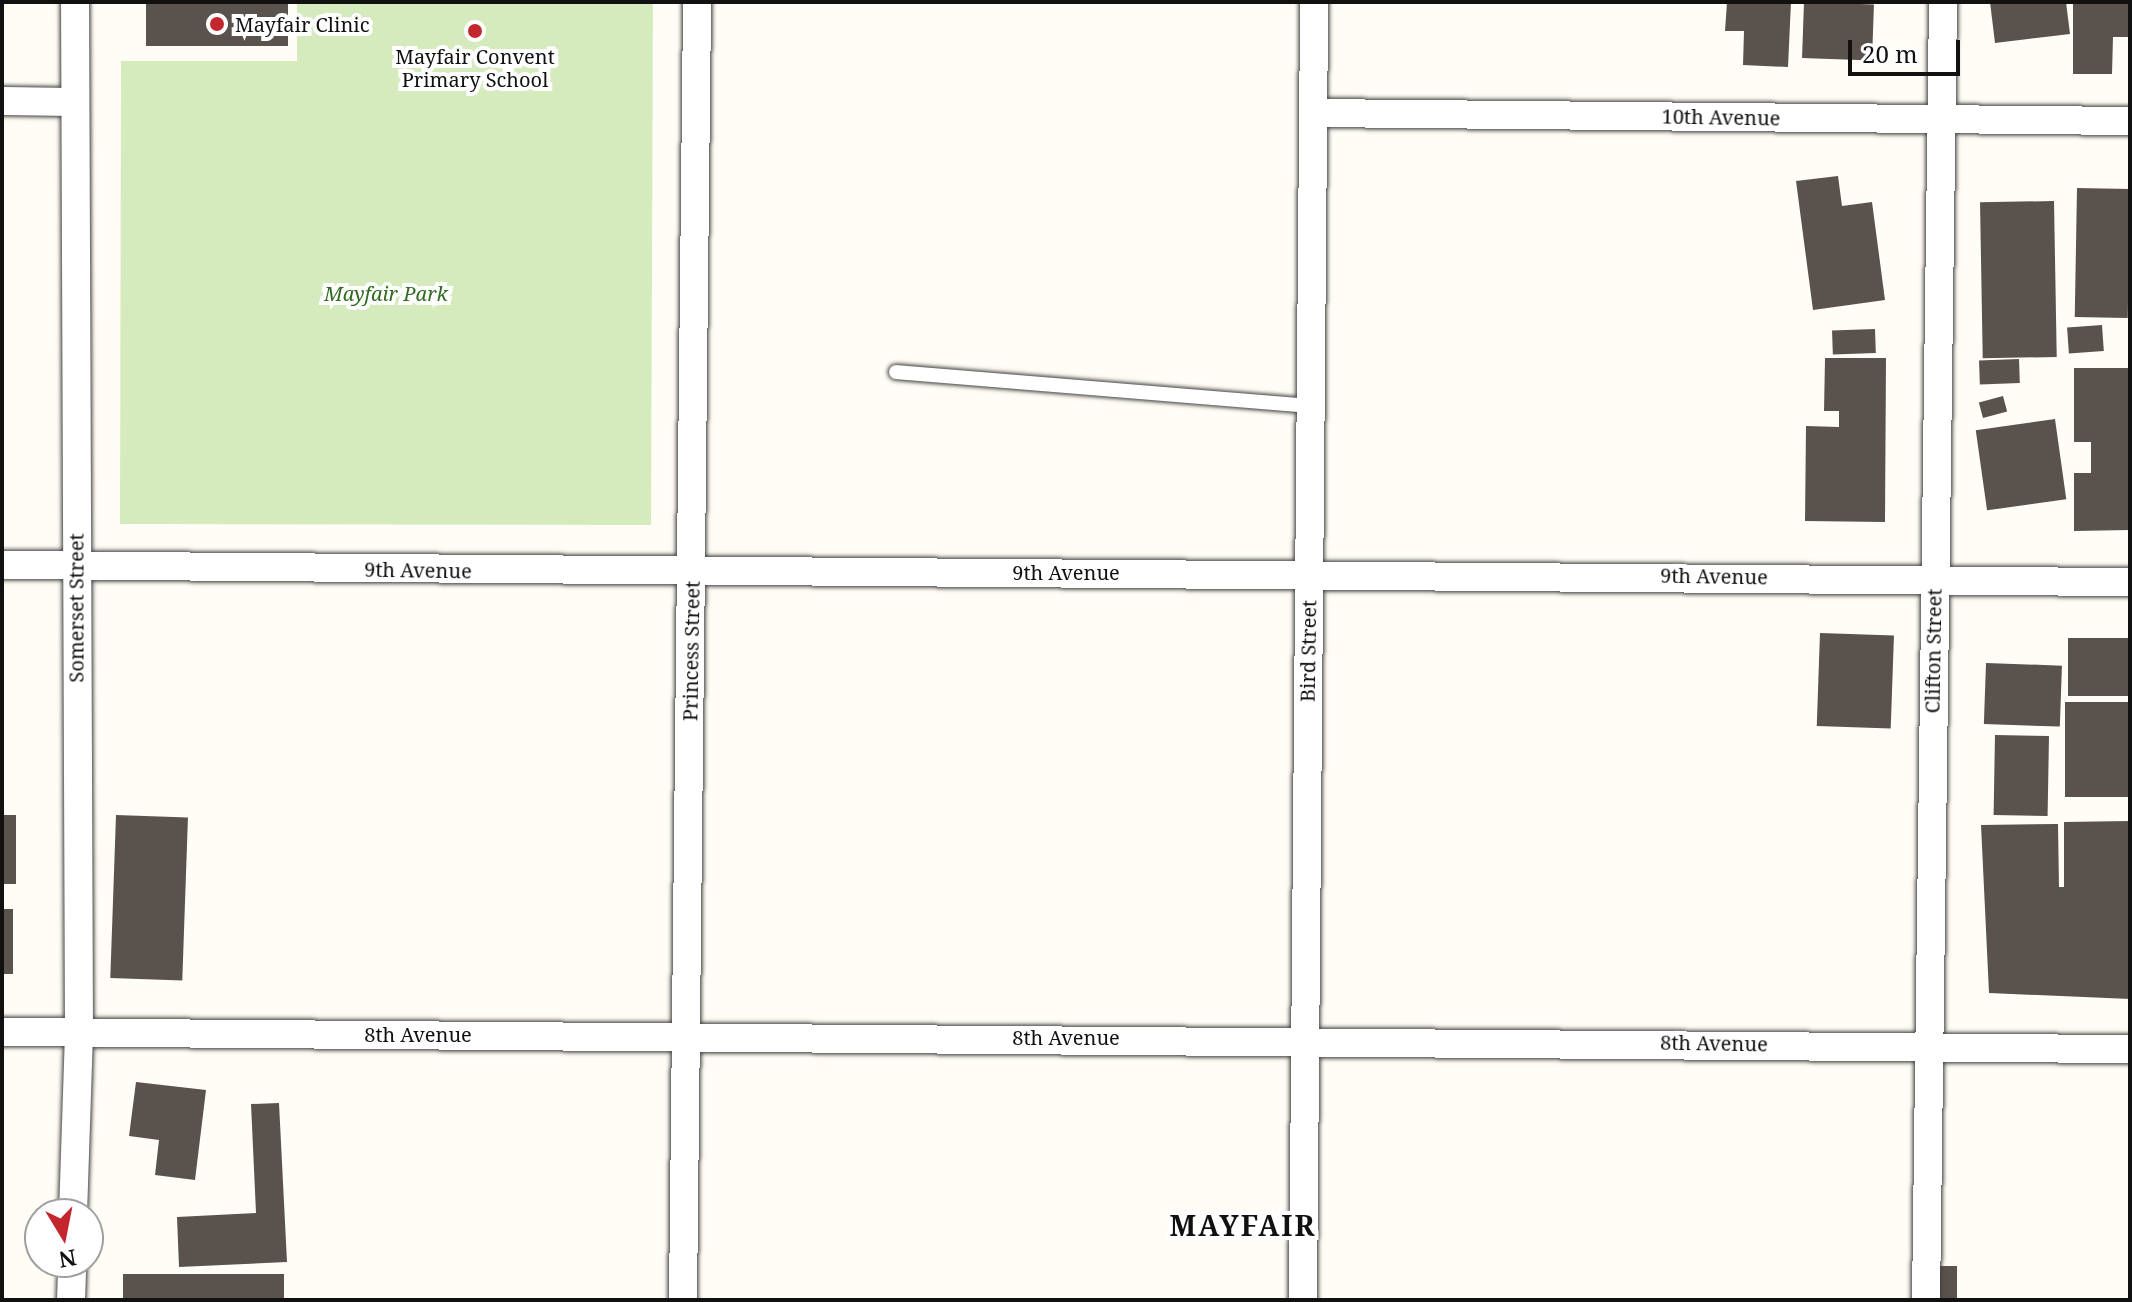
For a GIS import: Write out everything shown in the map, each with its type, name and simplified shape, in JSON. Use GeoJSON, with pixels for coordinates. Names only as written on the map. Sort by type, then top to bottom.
{"type":"FeatureCollection","features":[{"type":"Feature","properties":{"kind":"street","name":"Somerset Street"},"geometry":{"type":"LineString","coordinates":[[74,1198],[79,1033],[75,2]]}},
{"type":"Feature","properties":{"kind":"street","name":"Princess Street"},"geometry":{"type":"LineString","coordinates":[[683,1300],[697,2]]}},
{"type":"Feature","properties":{"kind":"street","name":"Bird Street"},"geometry":{"type":"LineString","coordinates":[[1303,1300],[1314,2]]}},
{"type":"Feature","properties":{"kind":"street","name":"Clifton Street"},"geometry":{"type":"LineString","coordinates":[[1926,1300],[1933,579],[1944,119],[1943,2]]}},
{"type":"Feature","properties":{"kind":"street"},"geometry":{"type":"LineString","coordinates":[[2,101],[75,102]]}},
{"type":"Feature","properties":{"kind":"street","name":"10th Avenue"},"geometry":{"type":"LineString","coordinates":[[1313,113],[2130,121]]}},
{"type":"Feature","properties":{"kind":"street","name":"9th Avenue"},"geometry":{"type":"LineString","coordinates":[[2,565],[692,573],[1309,571],[2130,582]]}},
{"type":"Feature","properties":{"kind":"street","name":"8th Avenue"},"geometry":{"type":"LineString","coordinates":[[2,1032],[684,1034],[2130,1049]]}},
{"type":"Feature","properties":{"kind":"street"},"geometry":{"type":"LineString","coordinates":[[71,1300],[72,1278]]}},
{"type":"Feature","properties":{"kind":"lane"},"geometry":{"type":"LineString","coordinates":[[896,372],[1310,406]]}},
{"type":"Feature","properties":{"kind":"green space","name":"Mayfair Park"},"geometry":{"type":"Polygon","coordinates":[[[297,2],[653,2],[651,525],[120,524],[121,61],[297,61],[297,2]]]}},
{"type":"Feature","properties":{"kind":"building","name":"Mayfair Clinic"},"geometry":{"type":"Polygon","coordinates":[[[146,2],[288,2],[288,46],[146,46],[146,2]]]}},
{"type":"Feature","properties":{"kind":"building"},"geometry":{"type":"Polygon","coordinates":[[[1727,2],[1791,2],[1788,67],[1743,65],[1744,31],[1725,31],[1727,2]]]}},
{"type":"Feature","properties":{"kind":"building"},"geometry":{"type":"Polygon","coordinates":[[[1804,2],[1874,4],[1872,60],[1802,58],[1804,2]]]}},
{"type":"Feature","properties":{"kind":"building"},"geometry":{"type":"Polygon","coordinates":[[[1990,2],[2066,2],[2070,34],[1995,43],[1990,2]]]}},
{"type":"Feature","properties":{"kind":"building"},"geometry":{"type":"Polygon","coordinates":[[[2073,2],[2130,2],[2130,37],[2113,37],[2112,74],[2073,74],[2073,2]]]}},
{"type":"Feature","properties":{"kind":"building"},"geometry":{"type":"Polygon","coordinates":[[[1838,176],[1842,206],[1872,202],[1885,300],[1813,310],[1796,181],[1838,176]]]}},
{"type":"Feature","properties":{"kind":"building"},"geometry":{"type":"Polygon","coordinates":[[[2077,188],[2130,189],[2128,318],[2075,317],[2077,188]]]}},
{"type":"Feature","properties":{"kind":"building"},"geometry":{"type":"Polygon","coordinates":[[[2054,201],[2057,357],[1983,358],[1980,202],[2054,201]]]}},
{"type":"Feature","properties":{"kind":"building"},"geometry":{"type":"Polygon","coordinates":[[[2102,325],[2104,351],[2069,353],[2067,327],[2102,325]]]}},
{"type":"Feature","properties":{"kind":"building"},"geometry":{"type":"Polygon","coordinates":[[[1875,329],[1876,353],[1833,354],[1832,331],[1875,329]]]}},
{"type":"Feature","properties":{"kind":"building"},"geometry":{"type":"Polygon","coordinates":[[[1825,358],[1886,358],[1885,522],[1805,521],[1806,426],[1839,427],[1839,411],[1824,411],[1825,358]]]}},
{"type":"Feature","properties":{"kind":"building"},"geometry":{"type":"Polygon","coordinates":[[[2019,359],[2020,383],[1980,384],[1979,360],[2019,359]]]}},
{"type":"Feature","properties":{"kind":"building"},"geometry":{"type":"Polygon","coordinates":[[[2074,368],[2130,368],[2130,530],[2074,531],[2074,473],[2091,473],[2091,442],[2074,442],[2074,368]]]}},
{"type":"Feature","properties":{"kind":"building"},"geometry":{"type":"Polygon","coordinates":[[[2003,396],[2007,411],[1983,418],[1979,402],[2003,396]]]}},
{"type":"Feature","properties":{"kind":"building"},"geometry":{"type":"Polygon","coordinates":[[[2055,419],[2066,499],[1987,510],[1976,430],[2055,419]]]}},
{"type":"Feature","properties":{"kind":"building"},"geometry":{"type":"Polygon","coordinates":[[[1820,633],[1894,636],[1891,729],[1817,726],[1820,633]]]}},
{"type":"Feature","properties":{"kind":"building"},"geometry":{"type":"Polygon","coordinates":[[[2068,638],[2130,638],[2130,696],[2068,696],[2068,638]]]}},
{"type":"Feature","properties":{"kind":"building"},"geometry":{"type":"Polygon","coordinates":[[[1986,663],[2062,666],[2060,727],[1984,724],[1986,663]]]}},
{"type":"Feature","properties":{"kind":"building"},"geometry":{"type":"Polygon","coordinates":[[[2065,702],[2130,702],[2130,797],[2065,797],[2065,702]]]}},
{"type":"Feature","properties":{"kind":"building"},"geometry":{"type":"Polygon","coordinates":[[[1995,735],[2049,736],[2048,816],[1994,815],[1995,735]]]}},
{"type":"Feature","properties":{"kind":"building"},"geometry":{"type":"Polygon","coordinates":[[[2,815],[16,815],[16,884],[2,884],[2,815]]]}},
{"type":"Feature","properties":{"kind":"building"},"geometry":{"type":"Polygon","coordinates":[[[116,815],[188,818],[182,980],[110,978],[116,815]]]}},
{"type":"Feature","properties":{"kind":"building"},"geometry":{"type":"Polygon","coordinates":[[[2130,821],[2130,999],[1989,993],[1981,825],[2058,824],[2059,887],[2064,887],[2064,822],[2130,821]]]}},
{"type":"Feature","properties":{"kind":"building"},"geometry":{"type":"Polygon","coordinates":[[[2,909],[13,909],[13,974],[2,974],[2,909]]]}},
{"type":"Feature","properties":{"kind":"building"},"geometry":{"type":"Polygon","coordinates":[[[136,1082],[206,1090],[195,1180],[155,1175],[159,1140],[129,1136],[136,1082]]]}},
{"type":"Feature","properties":{"kind":"building"},"geometry":{"type":"Polygon","coordinates":[[[279,1103],[287,1262],[179,1267],[177,1217],[256,1213],[251,1104],[279,1103]]]}},
{"type":"Feature","properties":{"kind":"building"},"geometry":{"type":"Polygon","coordinates":[[[1937,1266],[1957,1266],[1957,1300],[1937,1300],[1937,1266]]]}},
{"type":"Feature","properties":{"kind":"building"},"geometry":{"type":"Polygon","coordinates":[[[123,1274],[284,1274],[284,1300],[123,1300],[123,1274]]]}},
{"type":"Feature","properties":{"kind":"place","name":"Mayfair Clinic"},"geometry":{"type":"Point","coordinates":[217,24]}},
{"type":"Feature","properties":{"kind":"place","name":"Mayfair Convent Primary School"},"geometry":{"type":"Point","coordinates":[475,31]}},
{"type":"Feature","properties":{"kind":"district","name":"MAYFAIR"},"geometry":{"type":"Point","coordinates":[1243,1225]}}]}
